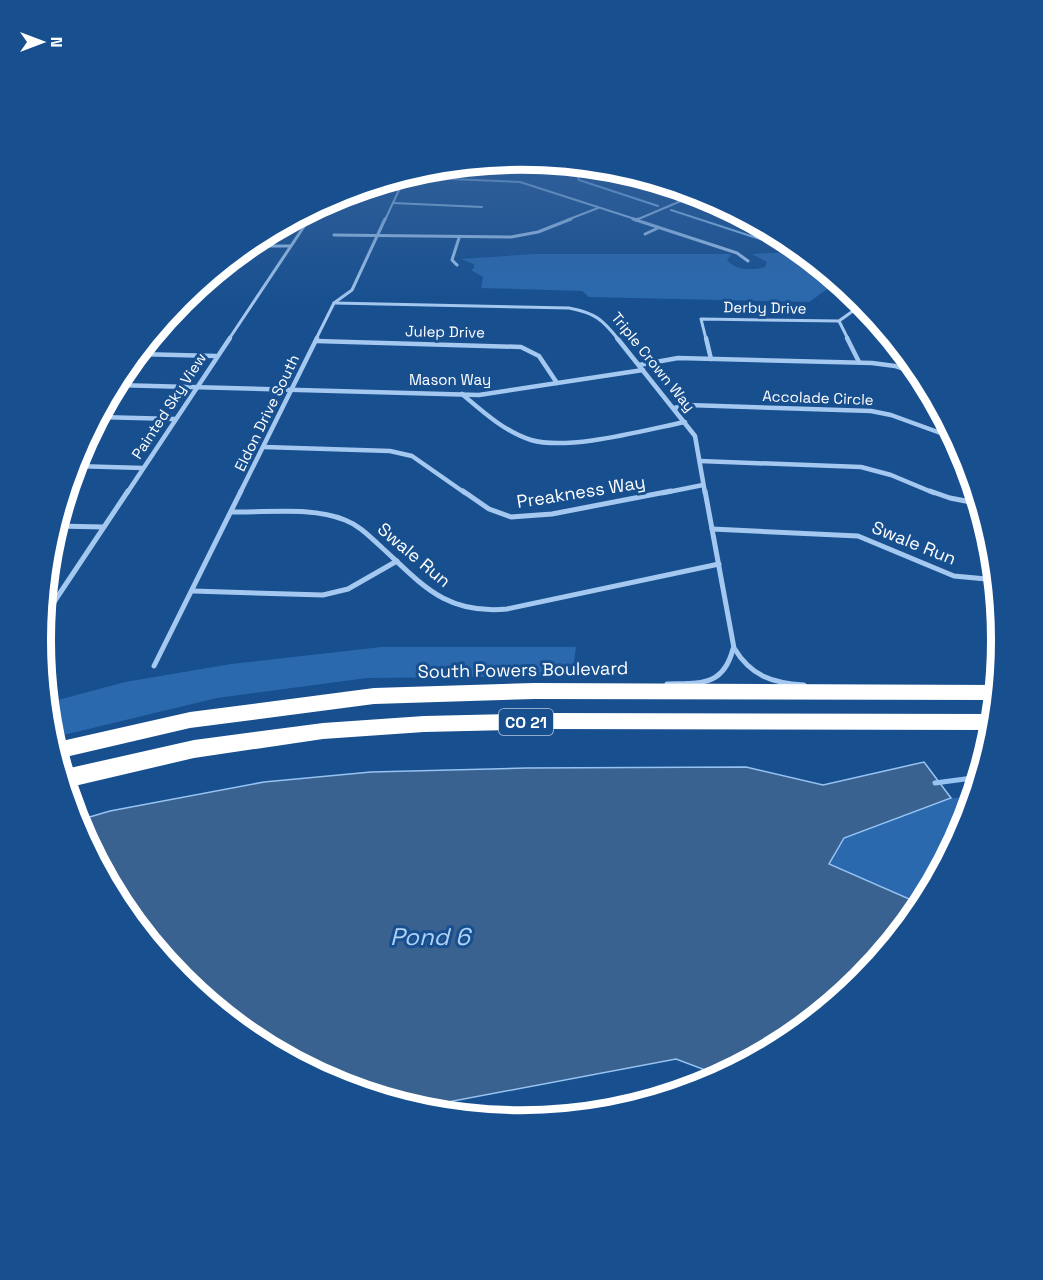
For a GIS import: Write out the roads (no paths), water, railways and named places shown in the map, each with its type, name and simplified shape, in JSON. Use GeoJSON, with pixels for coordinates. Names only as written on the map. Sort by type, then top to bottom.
{"type":"FeatureCollection","features":[{"type":"Feature","properties":{"kind":"highway","name":"South Powers Boulevard"},"geometry":{"type":"LineString","coordinates":[[64,747],[190,720],[364,697],[431,693],[989,692]]}},
{"type":"Feature","properties":{"kind":"highway","name":"CO 21"},"geometry":{"type":"LineString","coordinates":[[72,777],[194,749],[323,731],[400,725],[546,721],[985,722]]}},
{"type":"Feature","properties":{"kind":"street","name":"Eldon Drive South"},"geometry":{"type":"LineString","coordinates":[[154,666],[334,303],[352,290],[400,188]]}},
{"type":"Feature","properties":{"kind":"street"},"geometry":{"type":"LineString","coordinates":[[537,188],[737,253],[748,261]]}},
{"type":"Feature","properties":{"kind":"street"},"geometry":{"type":"LineString","coordinates":[[635,220],[686,199]]}},
{"type":"Feature","properties":{"kind":"street"},"geometry":{"type":"LineString","coordinates":[[393,203],[482,207]]}},
{"type":"Feature","properties":{"kind":"street"},"geometry":{"type":"LineString","coordinates":[[334,235],[504,238],[538,232],[599,208]]}},
{"type":"Feature","properties":{"kind":"street","name":"Painted Sky View"},"geometry":{"type":"LineString","coordinates":[[52,604],[308,221]]}},
{"type":"Feature","properties":{"kind":"street"},"geometry":{"type":"LineString","coordinates":[[645,234],[658,228]]}},
{"type":"Feature","properties":{"kind":"street"},"geometry":{"type":"LineString","coordinates":[[538,232],[546,235]]}},
{"type":"Feature","properties":{"kind":"street"},"geometry":{"type":"LineString","coordinates":[[457,265],[452,260],[459,238]]}},
{"type":"Feature","properties":{"kind":"street"},"geometry":{"type":"LineString","coordinates":[[265,246],[291,246]]}},
{"type":"Feature","properties":{"kind":"street","name":"Triple Crown Way"},"geometry":{"type":"LineString","coordinates":[[334,303],[578,309],[603,320],[695,436],[734,648],[740,661],[751,671],[778,683],[922,692]]}},
{"type":"Feature","properties":{"kind":"street"},"geometry":{"type":"LineString","coordinates":[[858,311],[854,310],[839,321],[860,362]]}},
{"type":"Feature","properties":{"kind":"street","name":"Derby Drive"},"geometry":{"type":"LineString","coordinates":[[711,359],[701,319],[839,321]]}},
{"type":"Feature","properties":{"kind":"street","name":"Julep Drive"},"geometry":{"type":"LineString","coordinates":[[316,341],[511,345],[535,353],[557,383]]}},
{"type":"Feature","properties":{"kind":"street"},"geometry":{"type":"LineString","coordinates":[[148,354],[216,356]]}},
{"type":"Feature","properties":{"kind":"street"},"geometry":{"type":"LineString","coordinates":[[639,365],[678,358],[884,363],[907,371]]}},
{"type":"Feature","properties":{"kind":"street","name":"Mason Way"},"geometry":{"type":"LineString","coordinates":[[126,385],[462,394],[492,393],[643,370]]}},
{"type":"Feature","properties":{"kind":"street"},"geometry":{"type":"LineString","coordinates":[[462,394],[524,437],[541,442],[563,442],[685,422]]}},
{"type":"Feature","properties":{"kind":"street","name":"Accolade Circle"},"geometry":{"type":"LineString","coordinates":[[674,408],[688,405],[882,412],[944,434]]}},
{"type":"Feature","properties":{"kind":"street"},"geometry":{"type":"LineString","coordinates":[[108,417],[175,419]]}},
{"type":"Feature","properties":{"kind":"street","name":"Preakness Way"},"geometry":{"type":"LineString","coordinates":[[264,447],[390,451],[412,456],[489,509],[511,517],[552,514],[703,485]]}},
{"type":"Feature","properties":{"kind":"street"},"geometry":{"type":"LineString","coordinates":[[699,461],[861,467],[884,472],[949,498],[971,502]]}},
{"type":"Feature","properties":{"kind":"street"},"geometry":{"type":"LineString","coordinates":[[85,466],[143,468]]}},
{"type":"Feature","properties":{"kind":"street","name":"Swale Run"},"geometry":{"type":"LineString","coordinates":[[231,512],[336,516],[356,526],[439,597],[464,610],[479,613],[719,564]]}},
{"type":"Feature","properties":{"kind":"street"},"geometry":{"type":"LineString","coordinates":[[65,526],[104,527]]}},
{"type":"Feature","properties":{"kind":"street","name":"Swale Run"},"geometry":{"type":"LineString","coordinates":[[712,529],[858,536],[954,576],[988,579]]}},
{"type":"Feature","properties":{"kind":"street"},"geometry":{"type":"LineString","coordinates":[[192,591],[323,596],[348,589],[397,561]]}},
{"type":"Feature","properties":{"kind":"street"},"geometry":{"type":"LineString","coordinates":[[556,691],[708,682],[719,678],[726,671],[734,648]]}},
{"type":"Feature","properties":{"kind":"water","name":"Pond 6"},"geometry":{"type":"Polygon","coordinates":[[[924,762],[951,798],[844,838],[829,864],[913,901],[875,950],[832,994],[783,1031],[709,1072],[676,1059],[442,1103],[370,1086],[313,1062],[260,1031],[211,994],[168,950],[130,901],[114,875],[86,818],[110,811],[264,782],[371,772],[526,768],[746,767],[823,785],[924,762]]]}},
{"type":"Feature","properties":{"kind":"waterway"},"geometry":{"type":"LineString","coordinates":[[602,188],[658,206]]}},
{"type":"Feature","properties":{"kind":"waterway"},"geometry":{"type":"LineString","coordinates":[[671,210],[770,241]]}},
{"type":"Feature","properties":{"kind":"waterway"},"geometry":{"type":"LineString","coordinates":[[935,783],[971,778]]}}]}
